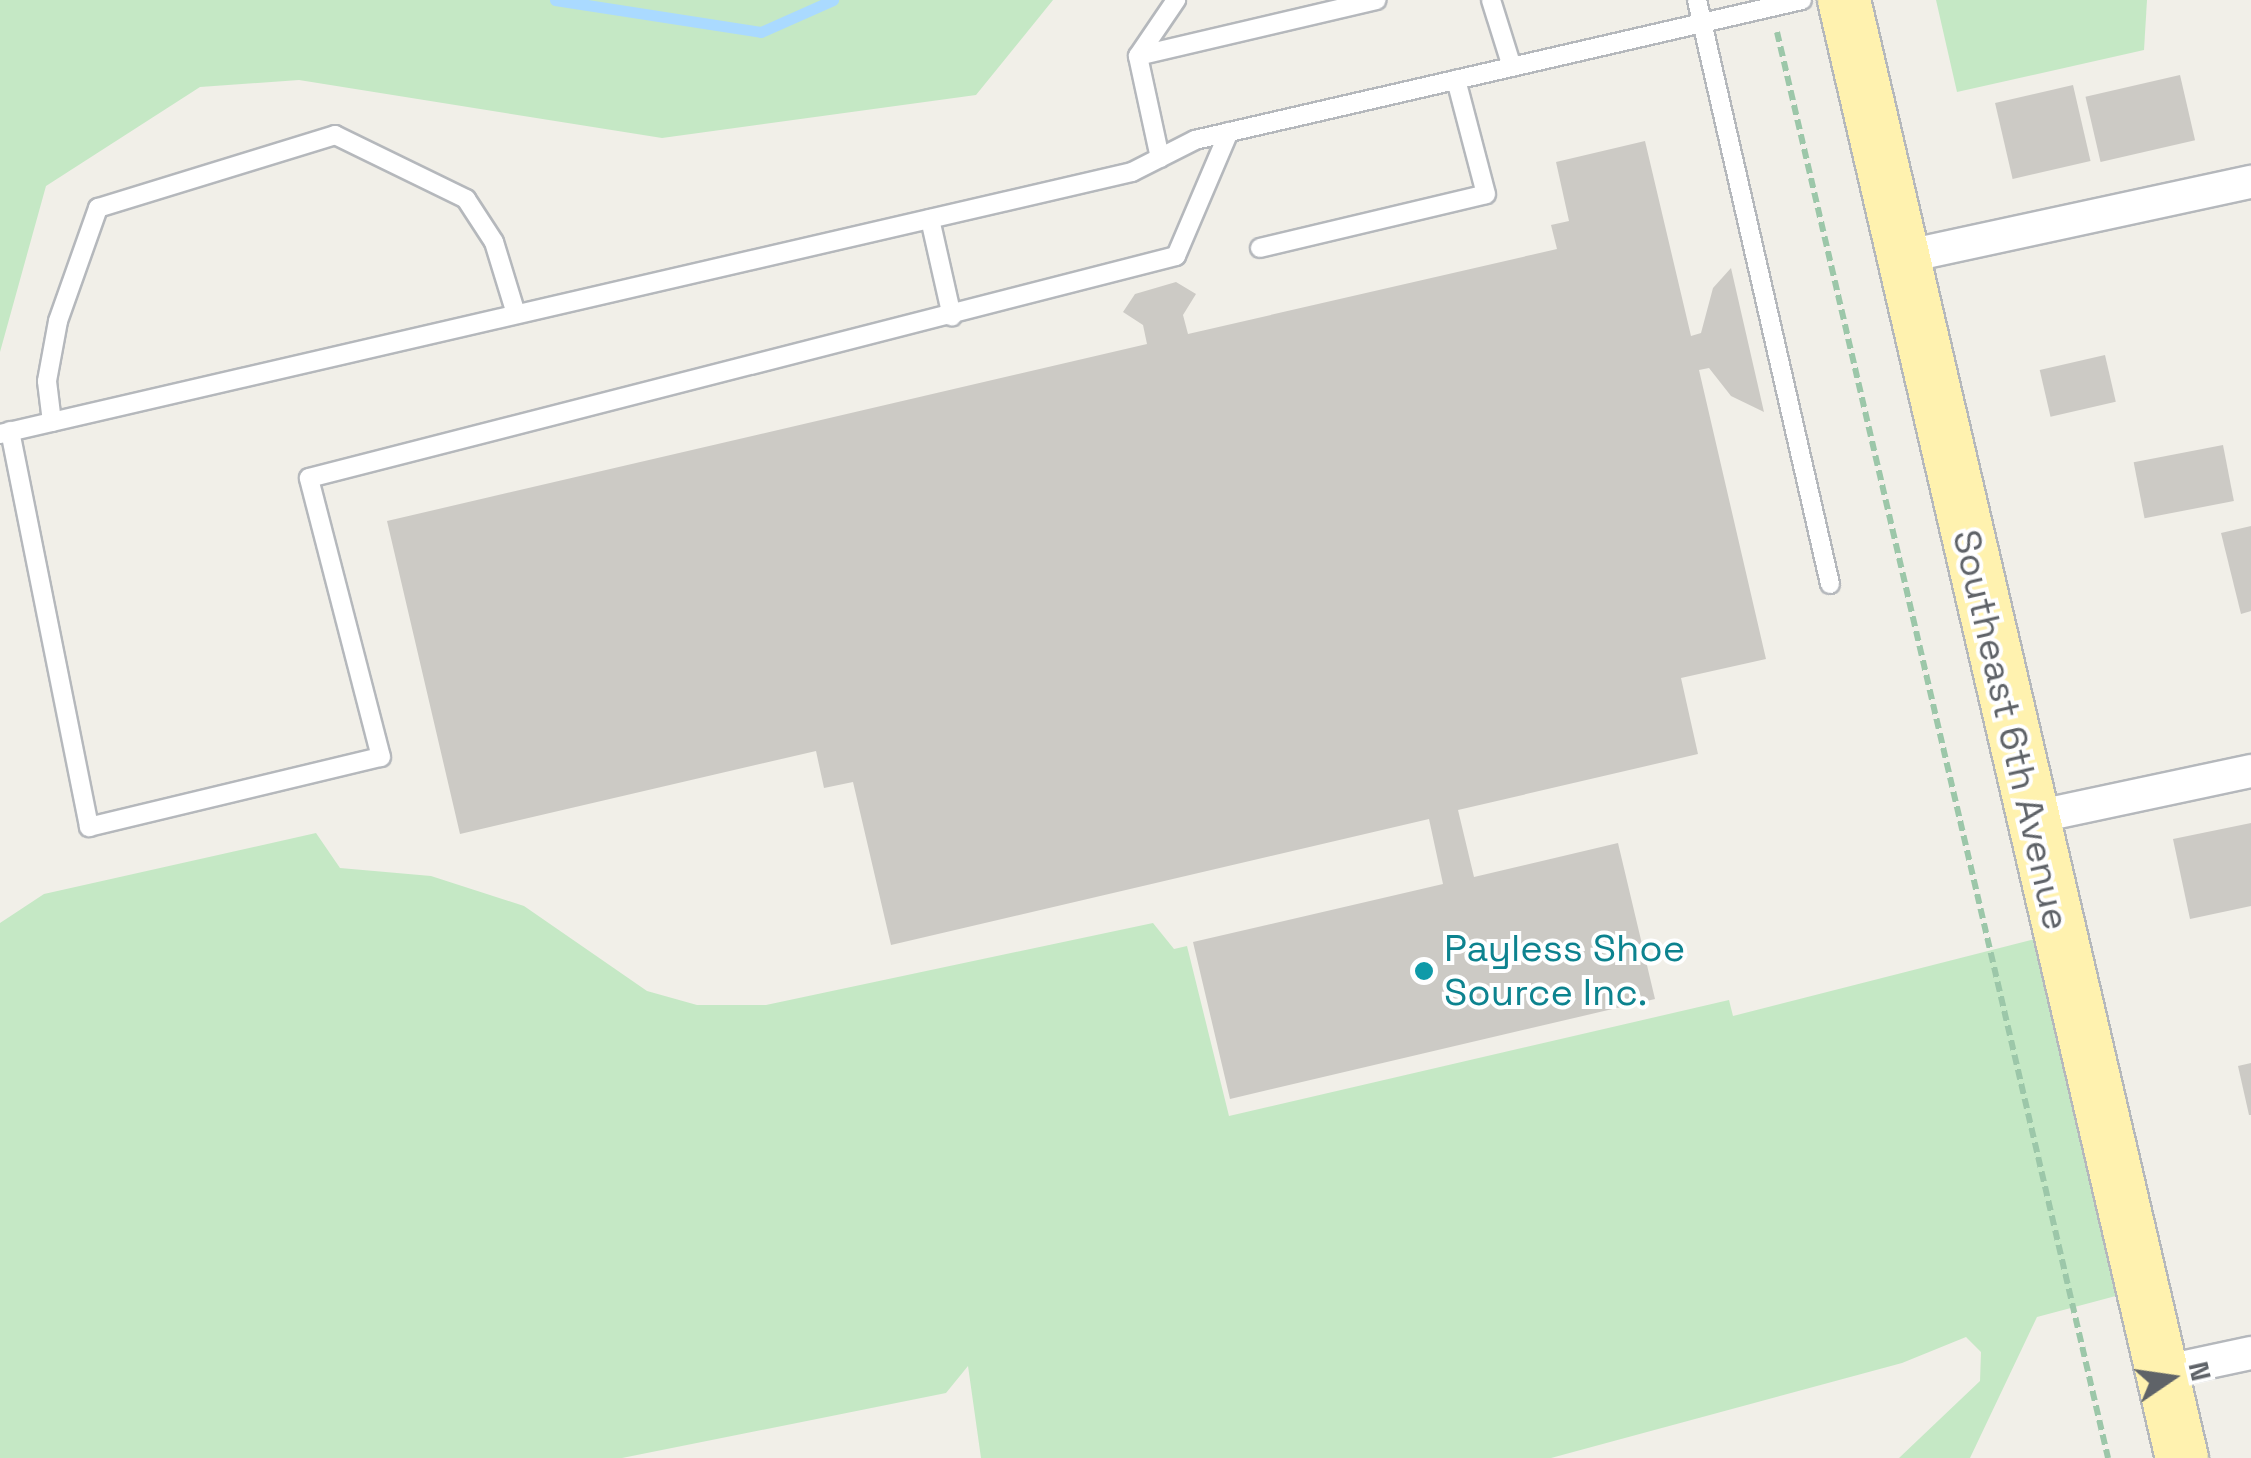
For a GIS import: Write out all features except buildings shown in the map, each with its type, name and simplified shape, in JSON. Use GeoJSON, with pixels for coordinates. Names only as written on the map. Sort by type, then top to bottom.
{"type":"FeatureCollection","features":[{"type":"Feature","properties":{"kind":"main road","name":"Southeast 6th Avenue"},"geometry":{"type":"LineString","coordinates":[[1844,0],[2030,818],[2182,1458]]}},
{"type":"Feature","properties":{"kind":"street"},"geometry":{"type":"LineString","coordinates":[[1903,257],[2251,182]]}},
{"type":"Feature","properties":{"kind":"street"},"geometry":{"type":"LineString","coordinates":[[2030,818],[2251,771]]}},
{"type":"Feature","properties":{"kind":"street"},"geometry":{"type":"LineString","coordinates":[[2162,1372],[2251,1353]]}},
{"type":"Feature","properties":{"kind":"lane"},"geometry":{"type":"LineString","coordinates":[[1160,158],[1138,56],[1176,0]]}},
{"type":"Feature","properties":{"kind":"lane"},"geometry":{"type":"LineString","coordinates":[[1138,56],[1377,0]]}},
{"type":"Feature","properties":{"kind":"lane"},"geometry":{"type":"LineString","coordinates":[[1491,0],[1512,67]]}},
{"type":"Feature","properties":{"kind":"lane"},"geometry":{"type":"LineString","coordinates":[[1697,0],[1830,584]]}},
{"type":"Feature","properties":{"kind":"lane"},"geometry":{"type":"LineString","coordinates":[[1229,132],[1176,256],[952,317],[309,478],[380,757],[89,827],[5,433],[930,218],[1160,158],[1229,132],[1802,0]]}},
{"type":"Feature","properties":{"kind":"lane"},"geometry":{"type":"LineString","coordinates":[[1260,248],[1486,194],[1456,80]]}},
{"type":"Feature","properties":{"kind":"lane"},"geometry":{"type":"LineString","coordinates":[[52,422],[47,381],[58,321],[98,208],[335,135],[466,198],[494,242],[516,314]]}},
{"type":"Feature","properties":{"kind":"lane"},"geometry":{"type":"LineString","coordinates":[[930,218],[952,317]]}},
{"type":"Feature","properties":{"kind":"path"},"geometry":{"type":"LineString","coordinates":[[1772,7],[2108,1458]]}},
{"type":"Feature","properties":{"kind":"green space"},"geometry":{"type":"Polygon","coordinates":[[[0,0],[1053,0],[976,95],[662,138],[299,80],[200,87],[46,186],[0,352],[0,0]]]}},
{"type":"Feature","properties":{"kind":"green space"},"geometry":{"type":"Polygon","coordinates":[[[1936,0],[2147,0],[2144,50],[1957,92],[1936,0]]]}},
{"type":"Feature","properties":{"kind":"green space"},"geometry":{"type":"Polygon","coordinates":[[[316,833],[340,868],[431,876],[524,906],[647,991],[697,1005],[766,1005],[1153,923],[1174,949],[1187,946],[1229,1116],[1729,1000],[1733,1016],[2058,933],[2142,1289],[2037,1317],[1970,1458],[1899,1458],[1980,1381],[1981,1352],[1966,1337],[1902,1363],[1551,1458],[981,1458],[968,1366],[946,1393],[622,1458],[0,1458],[0,923],[44,894],[316,833]]]}},
{"type":"Feature","properties":{"kind":"waterway"},"geometry":{"type":"LineString","coordinates":[[555,0],[761,32],[833,0]]}},
{"type":"Feature","properties":{"kind":"place","name":"Payless Shoe Source Inc."},"geometry":{"type":"Point","coordinates":[1424,971]}}]}
